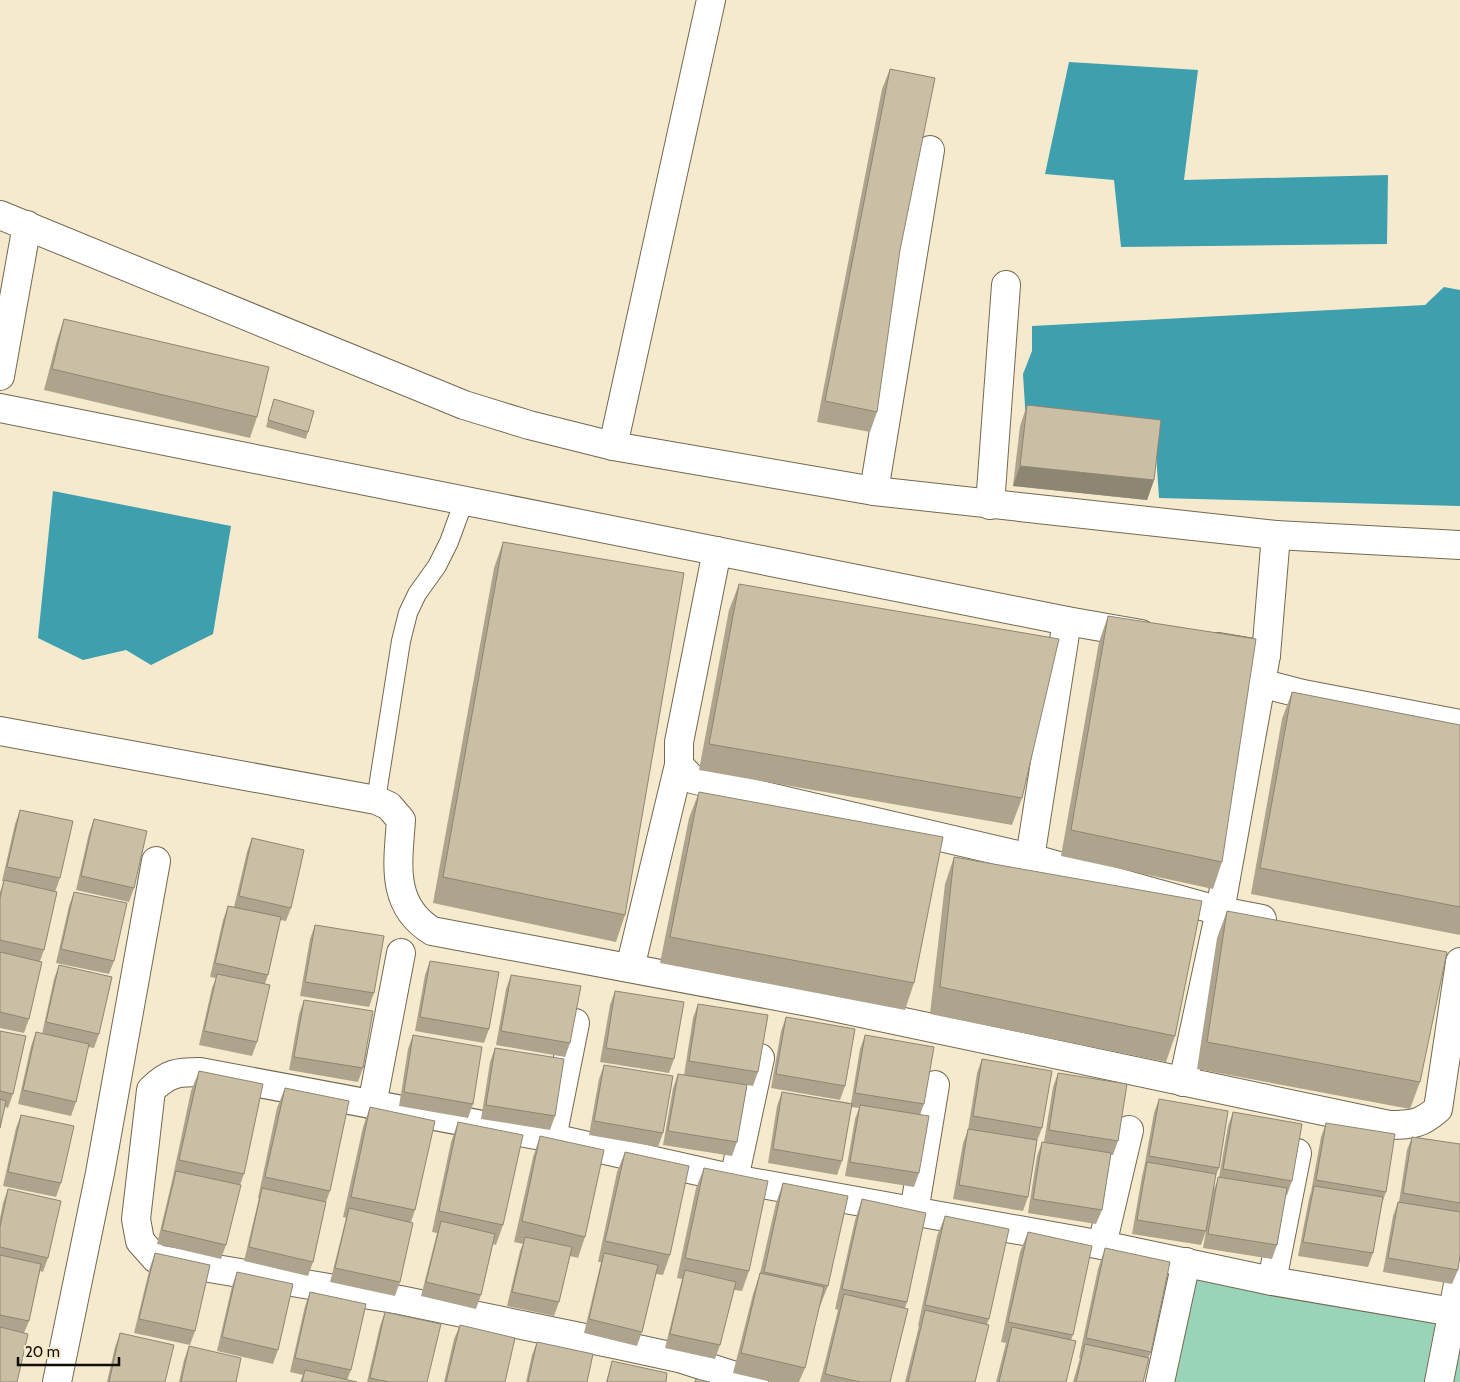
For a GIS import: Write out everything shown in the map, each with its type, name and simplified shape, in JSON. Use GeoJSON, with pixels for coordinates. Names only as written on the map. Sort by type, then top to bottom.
{"type":"FeatureCollection","features":[{"type":"Feature","properties":{"kind":"street"},"geometry":{"type":"LineString","coordinates":[[613,446],[711,0]]}},
{"type":"Feature","properties":{"kind":"street"},"geometry":{"type":"LineString","coordinates":[[874,491],[930,150]]}},
{"type":"Feature","properties":{"kind":"street"},"geometry":{"type":"LineString","coordinates":[[0,215],[464,405],[529,426],[613,446],[874,491],[990,505],[1276,535],[1460,545]]}},
{"type":"Feature","properties":{"kind":"street"},"geometry":{"type":"LineString","coordinates":[[0,371],[27,225]]}},
{"type":"Feature","properties":{"kind":"street"},"geometry":{"type":"LineString","coordinates":[[990,505],[1006,285]]}},
{"type":"Feature","properties":{"kind":"street"},"geometry":{"type":"LineString","coordinates":[[0,408],[1067,621],[1162,637]]}},
{"type":"Feature","properties":{"kind":"street"},"geometry":{"type":"LineString","coordinates":[[1183,1082],[1220,911],[1266,655],[1276,535]]}},
{"type":"Feature","properties":{"kind":"street"},"geometry":{"type":"LineString","coordinates":[[630,968],[679,765],[679,742],[717,552]]}},
{"type":"Feature","properties":{"kind":"street"},"geometry":{"type":"LineString","coordinates":[[1030,858],[1067,621]]}},
{"type":"Feature","properties":{"kind":"street"},"geometry":{"type":"LineString","coordinates":[[1190,642],[1266,655]]}},
{"type":"Feature","properties":{"kind":"street"},"geometry":{"type":"LineString","coordinates":[[1260,683],[1303,694],[1460,724]]}},
{"type":"Feature","properties":{"kind":"street"},"geometry":{"type":"LineString","coordinates":[[0,731],[376,800],[389,806],[401,820],[398,880],[402,896],[417,921],[432,931],[819,1004],[1389,1125],[1408,1125],[1424,1121],[1438,1109],[1454,959]]}},
{"type":"Feature","properties":{"kind":"street"},"geometry":{"type":"LineString","coordinates":[[679,765],[692,779],[1030,858],[1220,911],[1287,924]]}},
{"type":"Feature","properties":{"kind":"street"},"geometry":{"type":"LineString","coordinates":[[57,1382],[100,1173],[156,862]]}},
{"type":"Feature","properties":{"kind":"street"},"geometry":{"type":"LineString","coordinates":[[372,1105],[401,953]]}},
{"type":"Feature","properties":{"kind":"street"},"geometry":{"type":"LineString","coordinates":[[552,1138],[575,1023]]}},
{"type":"Feature","properties":{"kind":"street"},"geometry":{"type":"LineString","coordinates":[[734,1179],[760,1058]]}},
{"type":"Feature","properties":{"kind":"street"},"geometry":{"type":"LineString","coordinates":[[754,1382],[679,1358],[400,1300],[156,1259],[140,1241],[136,1219],[151,1090],[163,1078],[180,1072],[200,1072],[552,1138],[734,1179],[1102,1245],[1272,1281],[1452,1312]]}},
{"type":"Feature","properties":{"kind":"street"},"geometry":{"type":"LineString","coordinates":[[914,1212],[935,1085]]}},
{"type":"Feature","properties":{"kind":"street"},"geometry":{"type":"LineString","coordinates":[[1102,1245],[1129,1130]]}},
{"type":"Feature","properties":{"kind":"street"},"geometry":{"type":"LineString","coordinates":[[1272,1281],[1297,1153]]}},
{"type":"Feature","properties":{"kind":"street"},"geometry":{"type":"LineString","coordinates":[[1160,1382],[1186,1262]]}},
{"type":"Feature","properties":{"kind":"street"},"geometry":{"type":"LineString","coordinates":[[1439,1382],[1460,1274]]}},
{"type":"Feature","properties":{"kind":"lane"},"geometry":{"type":"LineString","coordinates":[[376,800],[401,641],[408,614],[417,594],[437,566],[445,550],[464,501]]}},
{"type":"Feature","properties":{"kind":"green space"},"geometry":{"type":"Polygon","coordinates":[[[1186,1262],[1460,1313],[1460,1382],[1163,1382],[1186,1262]]]}},
{"type":"Feature","properties":{"kind":"water"},"geometry":{"type":"Polygon","coordinates":[[[1069,62],[1198,70],[1184,180],[1388,175],[1387,244],[1121,247],[1114,180],[1045,174],[1069,62]]]}},
{"type":"Feature","properties":{"kind":"water"},"geometry":{"type":"Polygon","coordinates":[[[1444,287],[1460,290],[1460,506],[1159,498],[1155,439],[1026,422],[1023,374],[1032,351],[1032,326],[1425,305],[1444,287]]]}},
{"type":"Feature","properties":{"kind":"water"},"geometry":{"type":"Polygon","coordinates":[[[53,491],[231,526],[213,634],[151,665],[126,650],[83,660],[38,638],[53,491]]]}},
{"type":"Feature","properties":{"kind":"building"},"geometry":{"type":"Polygon","coordinates":[[[890,69],[935,78],[900,250],[877,412],[825,401],[890,69]]]}},
{"type":"Feature","properties":{"kind":"building"},"geometry":{"type":"Polygon","coordinates":[[[64,319],[269,367],[257,417],[52,369],[64,319]]]}},
{"type":"Feature","properties":{"kind":"building"},"geometry":{"type":"Polygon","coordinates":[[[274,399],[314,411],[308,432],[268,420],[274,399]]]}},
{"type":"Feature","properties":{"kind":"building"},"geometry":{"type":"Polygon","coordinates":[[[1027,405],[1161,420],[1154,480],[1020,466],[1027,405]]]}},
{"type":"Feature","properties":{"kind":"building"},"geometry":{"type":"Polygon","coordinates":[[[503,542],[684,573],[625,915],[443,877],[503,542]]]}},
{"type":"Feature","properties":{"kind":"building"},"geometry":{"type":"Polygon","coordinates":[[[739,584],[1059,639],[1022,798],[709,744],[739,584]]]}},
{"type":"Feature","properties":{"kind":"building"},"geometry":{"type":"Polygon","coordinates":[[[1108,616],[1256,639],[1222,862],[1071,830],[1108,616]]]}},
{"type":"Feature","properties":{"kind":"building"},"geometry":{"type":"Polygon","coordinates":[[[1292,692],[1460,725],[1460,907],[1260,868],[1292,692]]]}},
{"type":"Feature","properties":{"kind":"building"},"geometry":{"type":"Polygon","coordinates":[[[699,792],[943,837],[914,983],[670,937],[699,792]]]}},
{"type":"Feature","properties":{"kind":"building"},"geometry":{"type":"Polygon","coordinates":[[[20,810],[73,821],[60,878],[7,867],[20,810]]]}},
{"type":"Feature","properties":{"kind":"building"},"geometry":{"type":"Polygon","coordinates":[[[94,819],[147,831],[134,888],[81,876],[94,819]]]}},
{"type":"Feature","properties":{"kind":"building"},"geometry":{"type":"Polygon","coordinates":[[[252,838],[304,850],[291,908],[239,896],[252,838]]]}},
{"type":"Feature","properties":{"kind":"building"},"geometry":{"type":"Polygon","coordinates":[[[954,857],[1202,901],[1175,1036],[940,987],[954,857]]]}},
{"type":"Feature","properties":{"kind":"building"},"geometry":{"type":"Polygon","coordinates":[[[4,880],[57,892],[44,950],[0,940],[0,898],[4,880]]]}},
{"type":"Feature","properties":{"kind":"building"},"geometry":{"type":"Polygon","coordinates":[[[74,892],[127,903],[114,961],[61,949],[74,892]]]}},
{"type":"Feature","properties":{"kind":"building"},"geometry":{"type":"Polygon","coordinates":[[[228,906],[281,917],[268,975],[215,963],[228,906]]]}},
{"type":"Feature","properties":{"kind":"building"},"geometry":{"type":"Polygon","coordinates":[[[1227,911],[1447,952],[1420,1082],[1207,1042],[1227,911]]]}},
{"type":"Feature","properties":{"kind":"building"},"geometry":{"type":"Polygon","coordinates":[[[315,925],[384,936],[374,993],[305,982],[315,925]]]}},
{"type":"Feature","properties":{"kind":"building"},"geometry":{"type":"Polygon","coordinates":[[[0,952],[42,962],[29,1019],[0,1012],[0,952]]]}},
{"type":"Feature","properties":{"kind":"building"},"geometry":{"type":"Polygon","coordinates":[[[430,961],[499,972],[489,1029],[420,1017],[430,961]]]}},
{"type":"Feature","properties":{"kind":"building"},"geometry":{"type":"Polygon","coordinates":[[[59,965],[112,977],[99,1034],[46,1022],[59,965]]]}},
{"type":"Feature","properties":{"kind":"building"},"geometry":{"type":"Polygon","coordinates":[[[217,974],[270,985],[257,1042],[204,1031],[217,974]]]}},
{"type":"Feature","properties":{"kind":"building"},"geometry":{"type":"Polygon","coordinates":[[[511,975],[581,986],[570,1043],[501,1031],[511,975]]]}},
{"type":"Feature","properties":{"kind":"building"},"geometry":{"type":"Polygon","coordinates":[[[615,991],[684,1002],[674,1059],[606,1048],[615,991]]]}},
{"type":"Feature","properties":{"kind":"building"},"geometry":{"type":"Polygon","coordinates":[[[304,1000],[373,1011],[363,1068],[294,1057],[304,1000]]]}},
{"type":"Feature","properties":{"kind":"building"},"geometry":{"type":"Polygon","coordinates":[[[698,1004],[768,1015],[758,1072],[689,1061],[698,1004]]]}},
{"type":"Feature","properties":{"kind":"building"},"geometry":{"type":"Polygon","coordinates":[[[786,1017],[855,1029],[845,1086],[776,1074],[786,1017]]]}},
{"type":"Feature","properties":{"kind":"building"},"geometry":{"type":"Polygon","coordinates":[[[0,1031],[26,1036],[13,1094],[0,1091],[0,1031]]]}},
{"type":"Feature","properties":{"kind":"building"},"geometry":{"type":"Polygon","coordinates":[[[36,1032],[89,1044],[76,1102],[23,1090],[36,1032]]]}},
{"type":"Feature","properties":{"kind":"building"},"geometry":{"type":"Polygon","coordinates":[[[413,1035],[482,1047],[473,1104],[404,1092],[413,1035]]]}},
{"type":"Feature","properties":{"kind":"building"},"geometry":{"type":"Polygon","coordinates":[[[865,1035],[934,1047],[924,1104],[855,1093],[865,1035]]]}},
{"type":"Feature","properties":{"kind":"building"},"geometry":{"type":"Polygon","coordinates":[[[495,1048],[564,1059],[555,1116],[486,1105],[495,1048]]]}},
{"type":"Feature","properties":{"kind":"building"},"geometry":{"type":"Polygon","coordinates":[[[982,1059],[1052,1071],[1042,1128],[973,1116],[982,1059]]]}},
{"type":"Feature","properties":{"kind":"building"},"geometry":{"type":"Polygon","coordinates":[[[604,1065],[673,1076],[663,1133],[594,1121],[604,1065]]]}},
{"type":"Feature","properties":{"kind":"building"},"geometry":{"type":"Polygon","coordinates":[[[199,1071],[263,1084],[244,1174],[179,1160],[199,1071]]]}},
{"type":"Feature","properties":{"kind":"building"},"geometry":{"type":"Polygon","coordinates":[[[1058,1073],[1127,1084],[1118,1141],[1049,1130],[1058,1073]]]}},
{"type":"Feature","properties":{"kind":"building"},"geometry":{"type":"Polygon","coordinates":[[[678,1074],[747,1085],[737,1142],[668,1131],[678,1074]]]}},
{"type":"Feature","properties":{"kind":"building"},"geometry":{"type":"Polygon","coordinates":[[[285,1088],[349,1101],[330,1191],[265,1177],[285,1088]]]}},
{"type":"Feature","properties":{"kind":"building"},"geometry":{"type":"Polygon","coordinates":[[[782,1092],[852,1104],[842,1161],[773,1149],[782,1092]]]}},
{"type":"Feature","properties":{"kind":"building"},"geometry":{"type":"Polygon","coordinates":[[[0,1099],[6,1101],[0,1128],[0,1099]]]}},
{"type":"Feature","properties":{"kind":"building"},"geometry":{"type":"Polygon","coordinates":[[[1159,1099],[1228,1111],[1219,1168],[1149,1156],[1159,1099]]]}},
{"type":"Feature","properties":{"kind":"building"},"geometry":{"type":"Polygon","coordinates":[[[860,1105],[929,1116],[919,1173],[850,1162],[860,1105]]]}},
{"type":"Feature","properties":{"kind":"building"},"geometry":{"type":"Polygon","coordinates":[[[370,1107],[435,1121],[415,1210],[351,1197],[370,1107]]]}},
{"type":"Feature","properties":{"kind":"building"},"geometry":{"type":"Polygon","coordinates":[[[1233,1112],[1302,1124],[1292,1181],[1223,1169],[1233,1112]]]}},
{"type":"Feature","properties":{"kind":"building"},"geometry":{"type":"Polygon","coordinates":[[[21,1115],[74,1126],[61,1183],[8,1172],[21,1115]]]}},
{"type":"Feature","properties":{"kind":"building"},"geometry":{"type":"Polygon","coordinates":[[[458,1122],[523,1135],[503,1225],[439,1211],[458,1122]]]}},
{"type":"Feature","properties":{"kind":"building"},"geometry":{"type":"Polygon","coordinates":[[[1326,1123],[1395,1134],[1386,1192],[1316,1180],[1326,1123]]]}},
{"type":"Feature","properties":{"kind":"building"},"geometry":{"type":"Polygon","coordinates":[[[968,1129],[1037,1140],[1028,1197],[959,1185],[968,1129]]]}},
{"type":"Feature","properties":{"kind":"building"},"geometry":{"type":"Polygon","coordinates":[[[540,1136],[604,1150],[585,1237],[522,1221],[540,1136]]]}},
{"type":"Feature","properties":{"kind":"building"},"geometry":{"type":"Polygon","coordinates":[[[1412,1137],[1460,1144],[1460,1203],[1403,1193],[1412,1137]]]}},
{"type":"Feature","properties":{"kind":"building"},"geometry":{"type":"Polygon","coordinates":[[[1042,1142],[1111,1153],[1102,1210],[1033,1199],[1042,1142]]]}},
{"type":"Feature","properties":{"kind":"building"},"geometry":{"type":"Polygon","coordinates":[[[625,1152],[689,1166],[670,1255],[605,1241],[625,1152]]]}},
{"type":"Feature","properties":{"kind":"building"},"geometry":{"type":"Polygon","coordinates":[[[1147,1162],[1216,1174],[1206,1231],[1137,1220],[1147,1162]]]}},
{"type":"Feature","properties":{"kind":"building"},"geometry":{"type":"Polygon","coordinates":[[[704,1168],[768,1181],[749,1271],[685,1258],[704,1168]]]}},
{"type":"Feature","properties":{"kind":"building"},"geometry":{"type":"Polygon","coordinates":[[[176,1171],[241,1185],[226,1245],[162,1230],[176,1171]]]}},
{"type":"Feature","properties":{"kind":"building"},"geometry":{"type":"Polygon","coordinates":[[[1218,1177],[1287,1188],[1277,1245],[1208,1234],[1218,1177]]]}},
{"type":"Feature","properties":{"kind":"building"},"geometry":{"type":"Polygon","coordinates":[[[783,1183],[848,1196],[828,1286],[764,1272],[783,1183]]]}},
{"type":"Feature","properties":{"kind":"building"},"geometry":{"type":"Polygon","coordinates":[[[1314,1186],[1383,1197],[1373,1253],[1303,1242],[1314,1186]]]}},
{"type":"Feature","properties":{"kind":"building"},"geometry":{"type":"Polygon","coordinates":[[[262,1188],[326,1202],[313,1262],[249,1247],[262,1188]]]}},
{"type":"Feature","properties":{"kind":"building"},"geometry":{"type":"Polygon","coordinates":[[[8,1189],[61,1201],[48,1258],[0,1247],[0,1227],[8,1189]]]}},
{"type":"Feature","properties":{"kind":"building"},"geometry":{"type":"Polygon","coordinates":[[[862,1199],[926,1213],[907,1302],[842,1289],[862,1199]]]}},
{"type":"Feature","properties":{"kind":"building"},"geometry":{"type":"Polygon","coordinates":[[[1398,1202],[1460,1212],[1458,1270],[1388,1258],[1398,1202]]]}},
{"type":"Feature","properties":{"kind":"building"},"geometry":{"type":"Polygon","coordinates":[[[349,1208],[413,1223],[400,1282],[335,1268],[349,1208]]]}},
{"type":"Feature","properties":{"kind":"building"},"geometry":{"type":"Polygon","coordinates":[[[945,1216],[1009,1229],[989,1319],[925,1305],[945,1216]]]}},
{"type":"Feature","properties":{"kind":"building"},"geometry":{"type":"Polygon","coordinates":[[[441,1221],[495,1234],[481,1295],[426,1282],[441,1221]]]}},
{"type":"Feature","properties":{"kind":"building"},"geometry":{"type":"Polygon","coordinates":[[[1028,1232],[1092,1246],[1073,1335],[1008,1322],[1028,1232]]]}},
{"type":"Feature","properties":{"kind":"building"},"geometry":{"type":"Polygon","coordinates":[[[525,1237],[572,1247],[559,1302],[512,1292],[525,1237]]]}},
{"type":"Feature","properties":{"kind":"building"},"geometry":{"type":"Polygon","coordinates":[[[1105,1248],[1170,1262],[1151,1352],[1086,1338],[1105,1248]]]}},
{"type":"Feature","properties":{"kind":"building"},"geometry":{"type":"Polygon","coordinates":[[[155,1253],[210,1265],[195,1331],[139,1319],[155,1253]]]}},
{"type":"Feature","properties":{"kind":"building"},"geometry":{"type":"Polygon","coordinates":[[[604,1253],[658,1265],[642,1332],[589,1319],[604,1253]]]}},
{"type":"Feature","properties":{"kind":"building"},"geometry":{"type":"Polygon","coordinates":[[[0,1255],[41,1264],[29,1321],[0,1315],[0,1255]]]}},
{"type":"Feature","properties":{"kind":"building"},"geometry":{"type":"Polygon","coordinates":[[[685,1270],[736,1282],[720,1345],[670,1334],[685,1270]]]}},
{"type":"Feature","properties":{"kind":"building"},"geometry":{"type":"Polygon","coordinates":[[[237,1272],[293,1284],[278,1350],[222,1337],[237,1272]]]}},
{"type":"Feature","properties":{"kind":"building"},"geometry":{"type":"Polygon","coordinates":[[[760,1273],[824,1287],[805,1368],[741,1353],[760,1273]]]}},
{"type":"Feature","properties":{"kind":"building"},"geometry":{"type":"Polygon","coordinates":[[[310,1292],[366,1304],[351,1370],[295,1358],[310,1292]]]}},
{"type":"Feature","properties":{"kind":"building"},"geometry":{"type":"Polygon","coordinates":[[[844,1294],[908,1309],[890,1382],[860,1382],[825,1374],[844,1294]]]}},
{"type":"Feature","properties":{"kind":"building"},"geometry":{"type":"Polygon","coordinates":[[[925,1310],[989,1325],[975,1382],[908,1382],[925,1310]]]}},
{"type":"Feature","properties":{"kind":"building"},"geometry":{"type":"Polygon","coordinates":[[[385,1312],[441,1324],[427,1382],[389,1382],[370,1378],[385,1312]]]}},
{"type":"Feature","properties":{"kind":"building"},"geometry":{"type":"Polygon","coordinates":[[[460,1325],[515,1338],[505,1382],[446,1382],[460,1325]]]}},
{"type":"Feature","properties":{"kind":"building"},"geometry":{"type":"Polygon","coordinates":[[[0,1327],[28,1334],[17,1382],[0,1382],[0,1327]]]}},
{"type":"Feature","properties":{"kind":"building"},"geometry":{"type":"Polygon","coordinates":[[[1012,1327],[1076,1341],[1066,1382],[999,1382],[1012,1327]]]}},
{"type":"Feature","properties":{"kind":"building"},"geometry":{"type":"Polygon","coordinates":[[[120,1333],[174,1345],[165,1382],[109,1382],[120,1333]]]}},
{"type":"Feature","properties":{"kind":"building"},"geometry":{"type":"Polygon","coordinates":[[[537,1342],[593,1354],[587,1382],[528,1382],[537,1342]]]}},
{"type":"Feature","properties":{"kind":"building"},"geometry":{"type":"Polygon","coordinates":[[[1085,1344],[1149,1358],[1143,1382],[1076,1382],[1085,1344]]]}},
{"type":"Feature","properties":{"kind":"building"},"geometry":{"type":"Polygon","coordinates":[[[189,1346],[241,1358],[236,1382],[181,1382],[189,1346]]]}},
{"type":"Feature","properties":{"kind":"building"},"geometry":{"type":"Polygon","coordinates":[[[612,1361],[667,1373],[666,1382],[607,1382],[612,1361]]]}},
{"type":"Feature","properties":{"kind":"building"},"geometry":{"type":"Polygon","coordinates":[[[305,1370],[357,1382],[302,1382],[305,1370]]]}},
{"type":"Feature","properties":{"kind":"building"},"geometry":{"type":"Polygon","coordinates":[[[696,1379],[710,1382],[695,1382],[696,1379]]]}}]}
